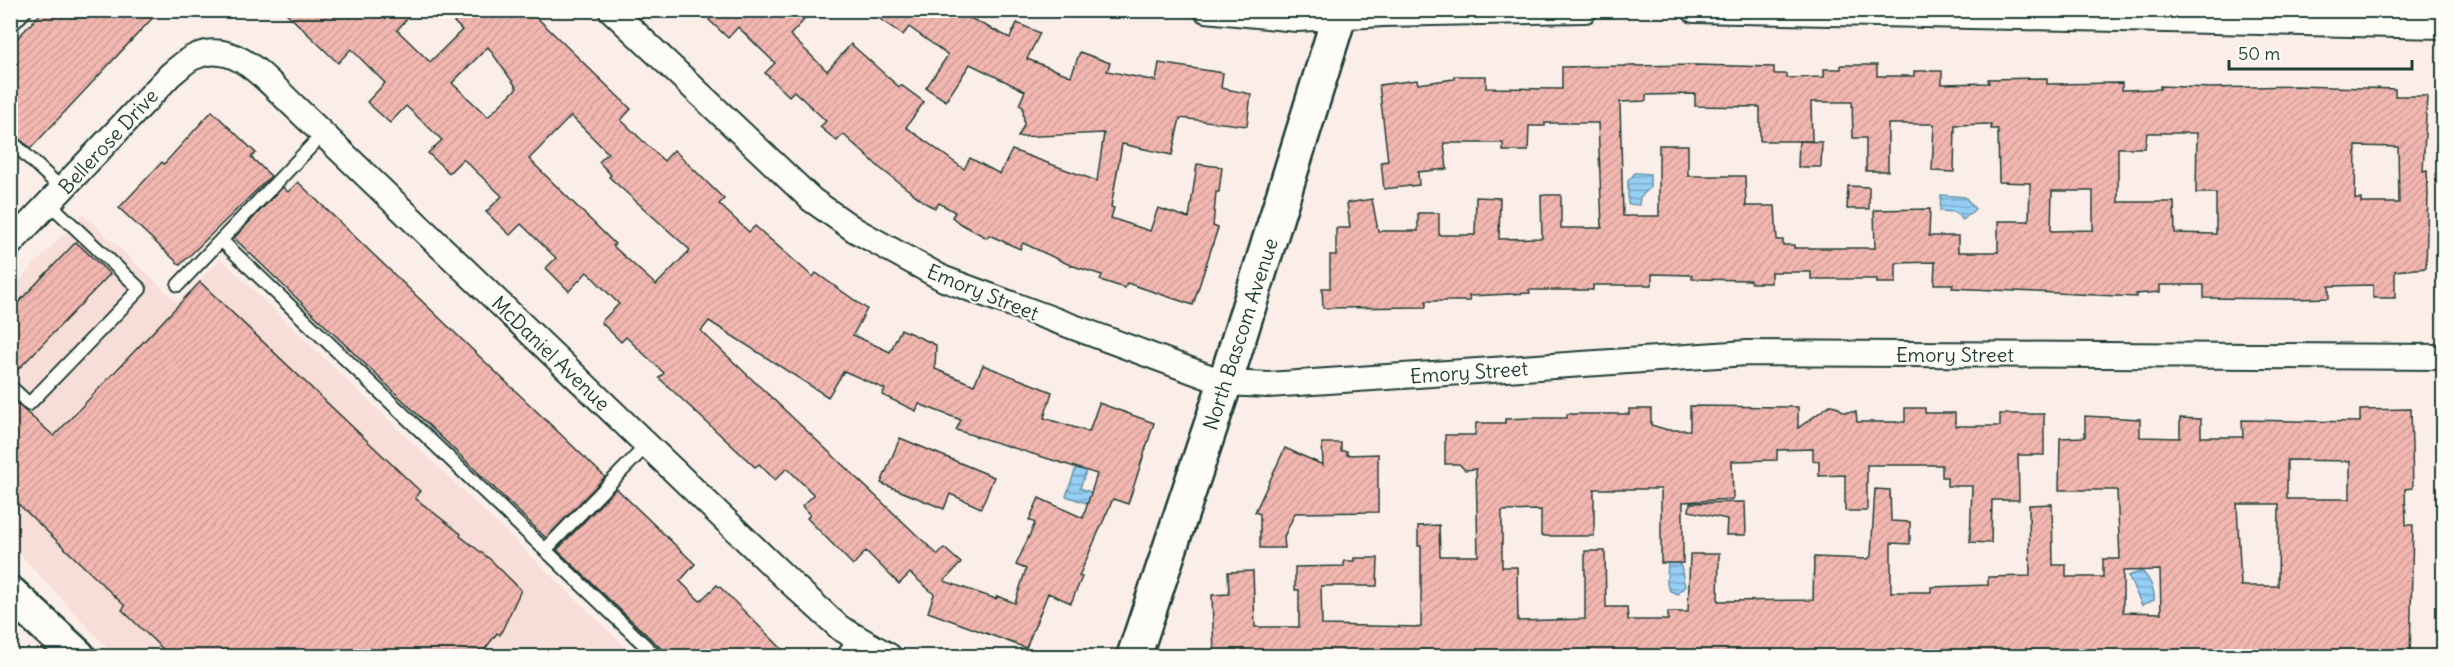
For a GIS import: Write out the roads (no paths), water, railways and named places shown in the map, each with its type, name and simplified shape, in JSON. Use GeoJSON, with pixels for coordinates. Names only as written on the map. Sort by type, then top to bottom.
{"type":"FeatureCollection","features":[{"type":"Feature","properties":{"kind":"main road","name":"North Bascom Avenue"},"geometry":{"type":"LineString","coordinates":[[1134,657],[1225,383],[1340,14]]}},
{"type":"Feature","properties":{"kind":"main road"},"geometry":{"type":"LineString","coordinates":[[10,592],[71,654]]}},
{"type":"Feature","properties":{"kind":"street","name":"Emory Street"},"geometry":{"type":"LineString","coordinates":[[611,10],[813,200],[855,230],[898,256],[944,279],[1225,383],[1268,385],[1747,353],[2444,357]]}},
{"type":"Feature","properties":{"kind":"street"},"geometry":{"type":"LineString","coordinates":[[1206,10],[1297,19],[1340,14],[1585,10]]}},
{"type":"Feature","properties":{"kind":"street"},"geometry":{"type":"LineString","coordinates":[[1694,10],[2444,26]]}},
{"type":"Feature","properties":{"kind":"street","name":"McDaniel Avenue"},"geometry":{"type":"LineString","coordinates":[[214,51],[237,56],[322,134],[793,585],[849,647],[889,657]]}},
{"type":"Feature","properties":{"kind":"street","name":"Bellerose Drive"},"geometry":{"type":"LineString","coordinates":[[10,244],[171,74],[192,57],[214,51]]}},
{"type":"Feature","properties":{"kind":"lane"},"geometry":{"type":"LineString","coordinates":[[10,27],[26,10]]}},
{"type":"Feature","properties":{"kind":"lane"},"geometry":{"type":"LineString","coordinates":[[178,285],[322,134]]}},
{"type":"Feature","properties":{"kind":"lane"},"geometry":{"type":"LineString","coordinates":[[10,140],[56,196],[140,290],[29,404],[10,386]]}},
{"type":"Feature","properties":{"kind":"lane"},"geometry":{"type":"LineString","coordinates":[[221,240],[656,657]]}},
{"type":"Feature","properties":{"kind":"lane"},"geometry":{"type":"LineString","coordinates":[[545,550],[647,445]]}},
{"type":"Feature","properties":{"kind":"water"},"geometry":{"type":"Polygon","coordinates":[[[1635,173],[1650,174],[1650,188],[1640,197],[1639,205],[1628,204],[1628,181],[1635,173]]]}},
{"type":"Feature","properties":{"kind":"water"},"geometry":{"type":"Polygon","coordinates":[[[1941,195],[1965,197],[1975,209],[1963,220],[1955,212],[1940,211],[1941,195]]]}},
{"type":"Feature","properties":{"kind":"water"},"geometry":{"type":"Polygon","coordinates":[[[1076,468],[1086,471],[1080,488],[1093,493],[1089,504],[1066,496],[1076,468]]]}},
{"type":"Feature","properties":{"kind":"water"},"geometry":{"type":"Polygon","coordinates":[[[1668,554],[1678,562],[1681,568],[1685,586],[1678,594],[1670,591],[1667,584],[1668,554]]]}},
{"type":"Feature","properties":{"kind":"water"},"geometry":{"type":"Polygon","coordinates":[[[2142,571],[2151,584],[2154,600],[2142,605],[2128,576],[2142,571]]]}}]}
